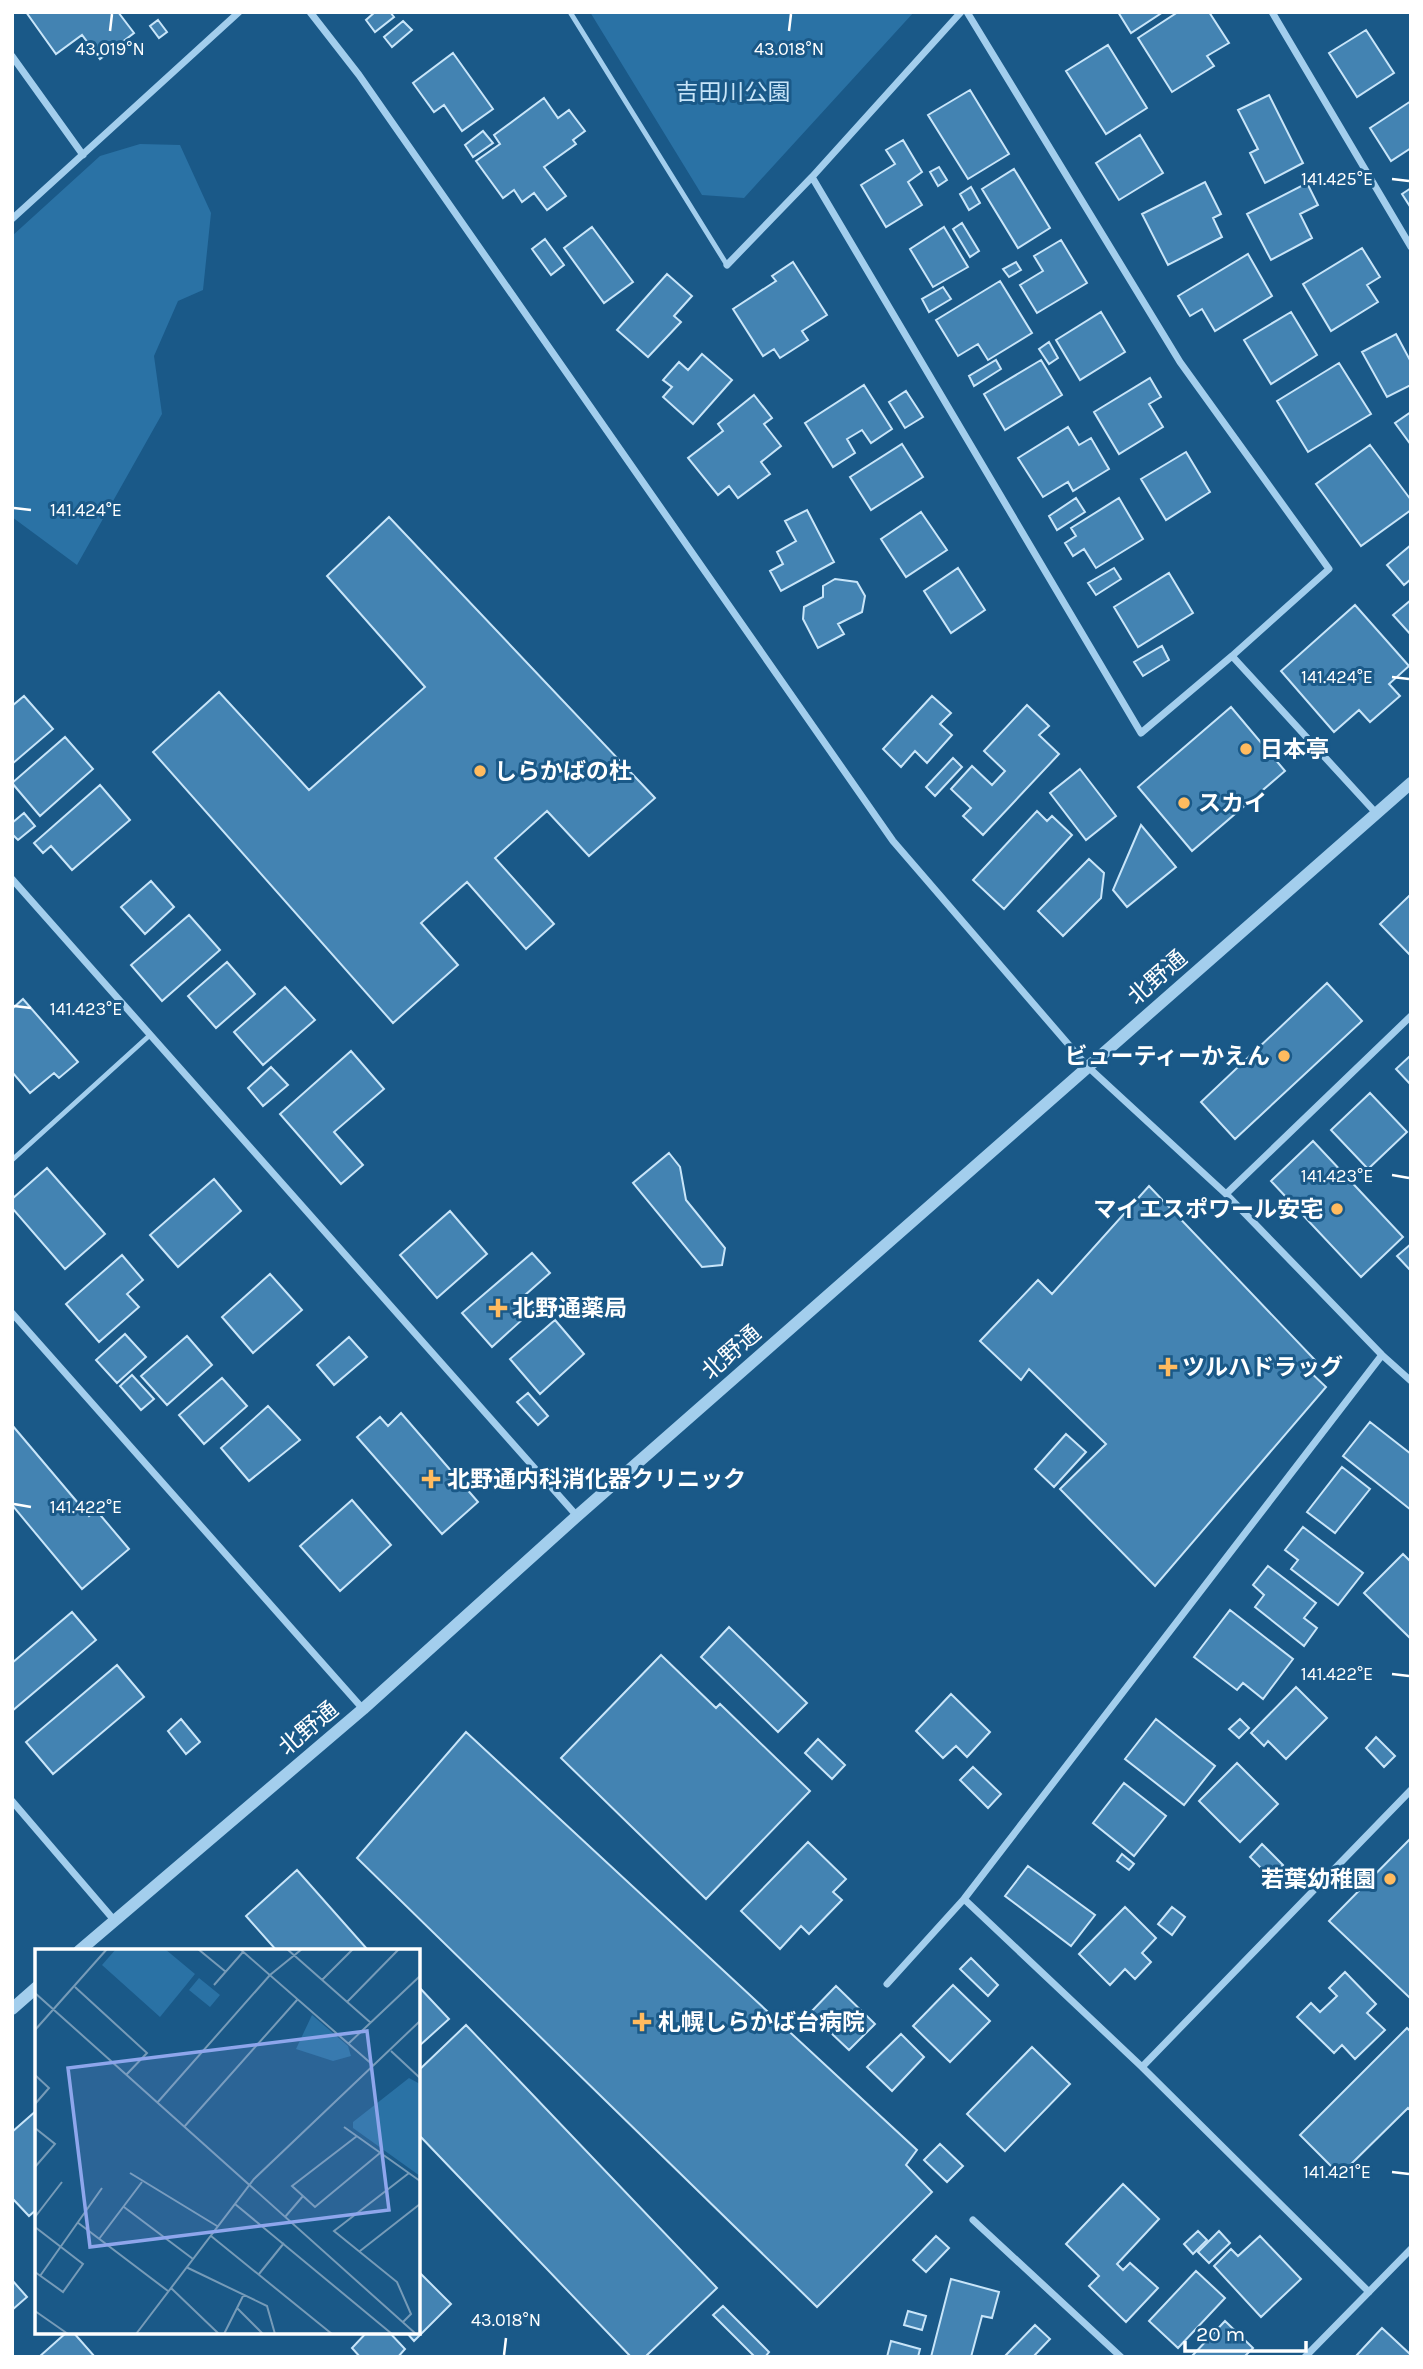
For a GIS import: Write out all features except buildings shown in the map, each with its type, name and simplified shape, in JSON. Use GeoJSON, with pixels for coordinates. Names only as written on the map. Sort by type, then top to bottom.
{"type":"FeatureCollection","features":[{"type":"Feature","properties":{"kind":"street"},"geometry":{"type":"LineString","coordinates":[[12,219],[239,12]]}},
{"type":"Feature","properties":{"kind":"street"},"geometry":{"type":"LineString","coordinates":[[310,12],[359,75],[893,841],[1087,1066],[1226,1194],[1411,1381]]}},
{"type":"Feature","properties":{"kind":"street"},"geometry":{"type":"LineString","coordinates":[[727,265],[812,177],[961,12]]}},
{"type":"Feature","properties":{"kind":"street"},"geometry":{"type":"LineString","coordinates":[[812,177],[1141,733],[1329,569],[1180,362],[967,12]]}},
{"type":"Feature","properties":{"kind":"street"},"geometry":{"type":"LineString","coordinates":[[1272,12],[1411,247]]}},
{"type":"Feature","properties":{"kind":"street"},"geometry":{"type":"LineString","coordinates":[[12,56],[83,155]]}},
{"type":"Feature","properties":{"kind":"street"},"geometry":{"type":"LineString","coordinates":[[1231,656],[1376,813]]}},
{"type":"Feature","properties":{"kind":"street","name":"北野通"},"geometry":{"type":"LineString","coordinates":[[81,1949],[363,1709],[577,1516],[1411,783]]}},
{"type":"Feature","properties":{"kind":"street"},"geometry":{"type":"LineString","coordinates":[[12,879],[577,1516]]}},
{"type":"Feature","properties":{"kind":"street"},"geometry":{"type":"LineString","coordinates":[[1226,1194],[1411,1016]]}},
{"type":"Feature","properties":{"kind":"street"},"geometry":{"type":"LineString","coordinates":[[12,1312],[363,1709]]}},
{"type":"Feature","properties":{"kind":"street"},"geometry":{"type":"LineString","coordinates":[[887,1984],[964,1899],[1382,1354]]}},
{"type":"Feature","properties":{"kind":"street"},"geometry":{"type":"LineString","coordinates":[[1142,2067],[1411,1790]]}},
{"type":"Feature","properties":{"kind":"street"},"geometry":{"type":"LineString","coordinates":[[12,1801],[114,1920]]}},
{"type":"Feature","properties":{"kind":"street"},"geometry":{"type":"LineString","coordinates":[[964,1899],[1142,2067],[1370,2291]]}},
{"type":"Feature","properties":{"kind":"street"},"geometry":{"type":"LineString","coordinates":[[12,2008],[35,1989]]}},
{"type":"Feature","properties":{"kind":"street"},"geometry":{"type":"LineString","coordinates":[[973,2220],[1121,2357]]}},
{"type":"Feature","properties":{"kind":"street"},"geometry":{"type":"LineString","coordinates":[[1305,2357],[1411,2249]]}},
{"type":"Feature","properties":{"kind":"lane"},"geometry":{"type":"LineString","coordinates":[[570,12],[727,265]]}},
{"type":"Feature","properties":{"kind":"lane"},"geometry":{"type":"LineString","coordinates":[[12,1160],[150,1035]]}},
{"type":"Feature","properties":{"kind":"green space","name":"吉田川公園"},"geometry":{"type":"Polygon","coordinates":[[[590,12],[914,12],[744,198],[702,195],[590,12]]]}},
{"type":"Feature","properties":{"kind":"green space"},"geometry":{"type":"Polygon","coordinates":[[[140,144],[180,145],[211,213],[203,290],[178,301],[154,356],[162,414],[77,565],[12,517],[12,236],[100,156],[140,144]]]}},
{"type":"Feature","properties":{"kind":"place","name":"日本亭"},"geometry":{"type":"Point","coordinates":[1246,749]}},
{"type":"Feature","properties":{"kind":"place","name":"しらかばの杜"},"geometry":{"type":"Point","coordinates":[480,771]}},
{"type":"Feature","properties":{"kind":"place","name":"スカイ"},"geometry":{"type":"Point","coordinates":[1184,803]}},
{"type":"Feature","properties":{"kind":"place","name":"ビューティーかえん"},"geometry":{"type":"Point","coordinates":[1284,1056]}},
{"type":"Feature","properties":{"kind":"place","name":"マイエスポワール安宅"},"geometry":{"type":"Point","coordinates":[1337,1209]}},
{"type":"Feature","properties":{"kind":"place","name":"北野通薬局"},"geometry":{"type":"Point","coordinates":[498,1308]}},
{"type":"Feature","properties":{"kind":"place","name":"ツルハドラッグ"},"geometry":{"type":"Point","coordinates":[1168,1367]}},
{"type":"Feature","properties":{"kind":"place","name":"北野通内科消化器クリニック"},"geometry":{"type":"Point","coordinates":[431,1479]}},
{"type":"Feature","properties":{"kind":"place","name":"若葉幼稚園"},"geometry":{"type":"Point","coordinates":[1390,1879]}},
{"type":"Feature","properties":{"kind":"place","name":"札幌しらかば台病院"},"geometry":{"type":"Point","coordinates":[642,2022]}}]}
